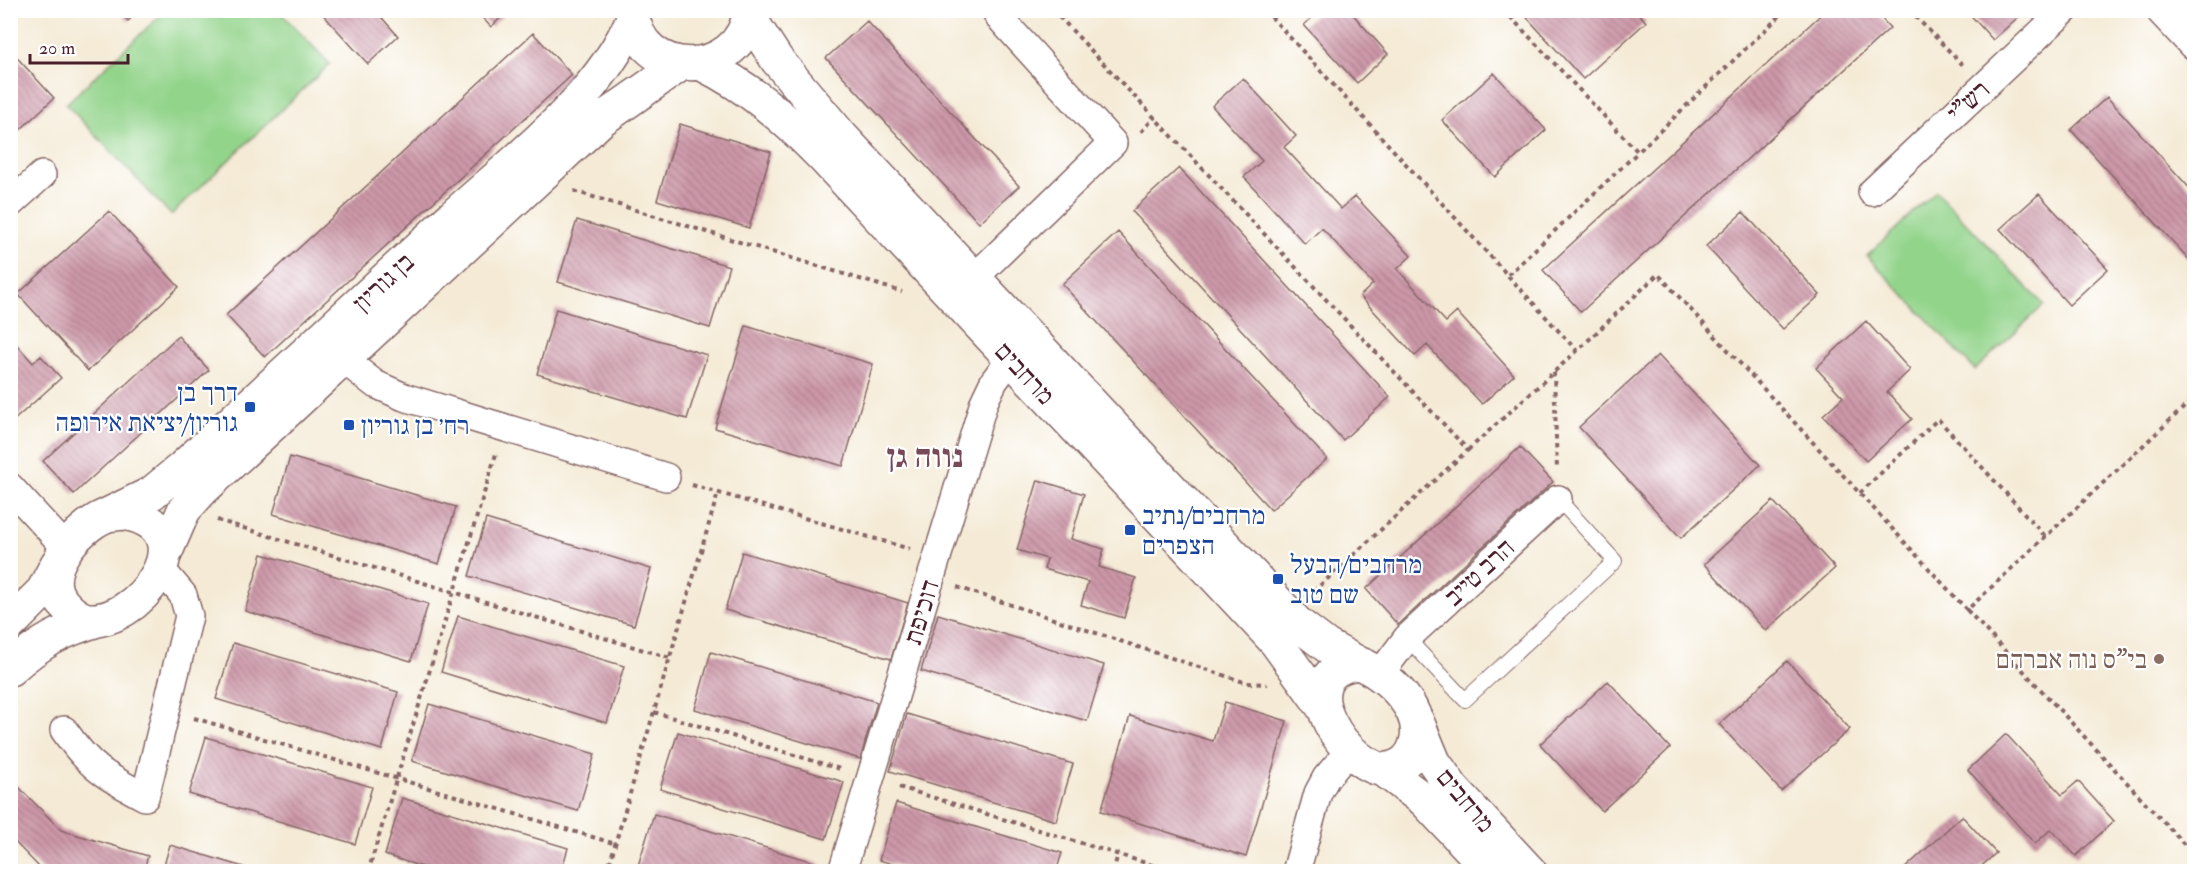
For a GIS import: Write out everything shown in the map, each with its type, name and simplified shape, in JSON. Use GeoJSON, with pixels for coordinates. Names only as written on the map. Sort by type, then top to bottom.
{"type":"FeatureCollection","features":[{"type":"Feature","properties":{"kind":"street","name":"רש\"י"},"geometry":{"type":"LineString","coordinates":[[1872,192],[2066,10]]}},
{"type":"Feature","properties":{"kind":"street"},"geometry":{"type":"LineString","coordinates":[[2163,10],[2194,43]]}},
{"type":"Feature","properties":{"kind":"street","name":"בן גוריון"},"geometry":{"type":"LineString","coordinates":[[105,516],[152,493],[182,468],[542,135],[601,74],[624,40],[632,14]]}},
{"type":"Feature","properties":{"kind":"street","name":"מרחבים"},"geometry":{"type":"LineString","coordinates":[[632,14],[640,36],[650,48],[666,59],[692,64],[744,87],[795,129],[1276,642],[1299,670],[1323,707]]}},
{"type":"Feature","properties":{"kind":"street","name":"בן גוריון"},"geometry":{"type":"LineString","coordinates":[[162,562],[184,510],[201,491],[343,358],[616,107],[692,64],[721,57],[742,35],[750,14]]}},
{"type":"Feature","properties":{"kind":"street","name":"מרחבים"},"geometry":{"type":"LineString","coordinates":[[750,14],[762,39],[801,91],[1289,614],[1311,635],[1369,668]]}},
{"type":"Feature","properties":{"kind":"street"},"geometry":{"type":"LineString","coordinates":[[974,278],[1113,143],[998,16]]}},
{"type":"Feature","properties":{"kind":"street"},"geometry":{"type":"LineString","coordinates":[[10,204],[42,175]]}},
{"type":"Feature","properties":{"kind":"street"},"geometry":{"type":"LineString","coordinates":[[343,358],[375,384],[404,397],[666,477]]}},
{"type":"Feature","properties":{"kind":"street","name":"דוכיפת"},"geometry":{"type":"LineString","coordinates":[[842,872],[984,402],[994,381],[1011,358]]}},
{"type":"Feature","properties":{"kind":"street"},"geometry":{"type":"LineString","coordinates":[[10,487],[62,557]]}},
{"type":"Feature","properties":{"kind":"street","name":"הרב טייב"},"geometry":{"type":"LineString","coordinates":[[1369,668],[1407,638],[1558,499]]}},
{"type":"Feature","properties":{"kind":"street"},"geometry":{"type":"LineString","coordinates":[[10,624],[43,591],[62,557],[86,529],[105,516],[123,513],[143,516],[156,526],[163,540],[162,562],[152,585],[133,603],[118,613],[67,629],[29,652],[10,669]]}},
{"type":"Feature","properties":{"kind":"street"},"geometry":{"type":"LineString","coordinates":[[62,557],[54,583],[60,599],[71,611],[84,619],[101,619]]}},
{"type":"Feature","properties":{"kind":"street"},"geometry":{"type":"LineString","coordinates":[[64,730],[82,757],[104,776],[145,796],[189,616],[183,595],[162,562]]}},
{"type":"Feature","properties":{"kind":"street"},"geometry":{"type":"LineString","coordinates":[[1341,665],[1369,668],[1407,702],[1416,719],[1418,739],[1412,754],[1399,766],[1384,770],[1365,763],[1350,750],[1332,729],[1323,707],[1322,692],[1329,676],[1341,665]]}},
{"type":"Feature","properties":{"kind":"street","name":"מרחבים"},"geometry":{"type":"LineString","coordinates":[[1416,719],[1434,762],[1453,789],[1530,872]]}},
{"type":"Feature","properties":{"kind":"street"},"geometry":{"type":"LineString","coordinates":[[1296,872],[1318,793],[1326,778],[1350,750]]}},
{"type":"Feature","properties":{"kind":"street","name":"מרחבים"},"geometry":{"type":"LineString","coordinates":[[1384,770],[1424,800],[1492,872]]}},
{"type":"Feature","properties":{"kind":"lane"},"geometry":{"type":"LineString","coordinates":[[1407,638],[1465,700],[1565,608],[1616,561],[1558,499]]}},
{"type":"Feature","properties":{"kind":"path"},"geometry":{"type":"LineString","coordinates":[[1053,10],[1468,450]]}},
{"type":"Feature","properties":{"kind":"path"},"geometry":{"type":"LineString","coordinates":[[1265,10],[1577,351]]}},
{"type":"Feature","properties":{"kind":"path"},"geometry":{"type":"LineString","coordinates":[[1504,10],[1638,152]]}},
{"type":"Feature","properties":{"kind":"path"},"geometry":{"type":"LineString","coordinates":[[1508,275],[1786,10]]}},
{"type":"Feature","properties":{"kind":"path"},"geometry":{"type":"LineString","coordinates":[[1909,10],[1983,86]]}},
{"type":"Feature","properties":{"kind":"path"},"geometry":{"type":"LineString","coordinates":[[536,180],[912,295]]}},
{"type":"Feature","properties":{"kind":"path"},"geometry":{"type":"LineString","coordinates":[[1289,614],[1658,274],[2194,855]]}},
{"type":"Feature","properties":{"kind":"path"},"geometry":{"type":"LineString","coordinates":[[1554,372],[1558,499]]}},
{"type":"Feature","properties":{"kind":"path"},"geometry":{"type":"LineString","coordinates":[[1967,610],[2194,398]]}},
{"type":"Feature","properties":{"kind":"path"},"geometry":{"type":"LineString","coordinates":[[1860,493],[1938,419],[2046,537]]}},
{"type":"Feature","properties":{"kind":"path"},"geometry":{"type":"LineString","coordinates":[[368,872],[504,428]]}},
{"type":"Feature","properties":{"kind":"path"},"geometry":{"type":"LineString","coordinates":[[666,477],[934,567],[1246,683],[1267,684],[1299,670]]}},
{"type":"Feature","properties":{"kind":"path"},"geometry":{"type":"LineString","coordinates":[[607,872],[718,493]]}},
{"type":"Feature","properties":{"kind":"path"},"geometry":{"type":"LineString","coordinates":[[184,510],[670,658]]}},
{"type":"Feature","properties":{"kind":"path"},"geometry":{"type":"LineString","coordinates":[[166,710],[616,844]]}},
{"type":"Feature","properties":{"kind":"path"},"geometry":{"type":"LineString","coordinates":[[654,712],[1175,872]]}},
{"type":"Feature","properties":{"kind":"path"},"geometry":{"type":"LineString","coordinates":[[1113,872],[1118,854]]}},
{"type":"Feature","properties":{"kind":"green space"},"geometry":{"type":"Polygon","coordinates":[[[165,11],[279,11],[330,64],[171,215],[66,104],[165,11]]]}},
{"type":"Feature","properties":{"kind":"green space"},"geometry":{"type":"Polygon","coordinates":[[[1936,191],[2044,305],[1975,370],[1867,256],[1936,191]]]}},
{"type":"Feature","properties":{"kind":"building"},"geometry":{"type":"Polygon","coordinates":[[[118,10],[140,10],[128,21],[118,10]]]}},
{"type":"Feature","properties":{"kind":"building"},"geometry":{"type":"Polygon","coordinates":[[[319,10],[375,10],[398,36],[368,64],[319,10]]]}},
{"type":"Feature","properties":{"kind":"building"},"geometry":{"type":"Polygon","coordinates":[[[475,10],[509,10],[491,27],[475,10]]]}},
{"type":"Feature","properties":{"kind":"building"},"geometry":{"type":"Polygon","coordinates":[[[1314,10],[1349,10],[1388,54],[1357,83],[1304,25],[1317,13],[1314,10]]]}},
{"type":"Feature","properties":{"kind":"building"},"geometry":{"type":"Polygon","coordinates":[[[1520,10],[1636,10],[1646,22],[1583,79],[1520,10]]]}},
{"type":"Feature","properties":{"kind":"building"},"geometry":{"type":"Polygon","coordinates":[[[1826,10],[1874,10],[1890,28],[1581,312],[1543,270],[1826,10]]]}},
{"type":"Feature","properties":{"kind":"building"},"geometry":{"type":"Polygon","coordinates":[[[1966,10],[2026,10],[1993,40],[1966,10]]]}},
{"type":"Feature","properties":{"kind":"building"},"geometry":{"type":"Polygon","coordinates":[[[867,21],[1019,186],[979,223],[826,58],[867,21]]]}},
{"type":"Feature","properties":{"kind":"building"},"geometry":{"type":"Polygon","coordinates":[[[533,33],[572,75],[265,357],[226,315],[533,33]]]}},
{"type":"Feature","properties":{"kind":"building"},"geometry":{"type":"Polygon","coordinates":[[[10,50],[54,98],[20,130],[10,119],[10,50]]]}},
{"type":"Feature","properties":{"kind":"building"},"geometry":{"type":"Polygon","coordinates":[[[1494,73],[1546,130],[1495,177],[1442,120],[1494,73]]]}},
{"type":"Feature","properties":{"kind":"building"},"geometry":{"type":"Polygon","coordinates":[[[1243,78],[1296,136],[1284,147],[1341,209],[1355,196],[1411,256],[1397,269],[1446,322],[1457,312],[1514,375],[1482,404],[1427,345],[1415,356],[1360,296],[1373,284],[1322,228],[1305,244],[1244,177],[1262,161],[1212,106],[1243,78]]]}},
{"type":"Feature","properties":{"kind":"building"},"geometry":{"type":"Polygon","coordinates":[[[2107,97],[2194,193],[2194,265],[2071,130],[2107,97]]]}},
{"type":"Feature","properties":{"kind":"building"},"geometry":{"type":"Polygon","coordinates":[[[680,124],[771,152],[749,228],[657,200],[680,124]]]}},
{"type":"Feature","properties":{"kind":"building"},"geometry":{"type":"Polygon","coordinates":[[[1179,168],[1390,397],[1343,440],[1132,211],[1179,168]]]}},
{"type":"Feature","properties":{"kind":"building"},"geometry":{"type":"Polygon","coordinates":[[[2039,194],[2108,269],[2069,305],[2000,229],[2039,194]]]}},
{"type":"Feature","properties":{"kind":"building"},"geometry":{"type":"Polygon","coordinates":[[[109,211],[179,287],[88,371],[18,294],[109,211]]]}},
{"type":"Feature","properties":{"kind":"building"},"geometry":{"type":"Polygon","coordinates":[[[1743,212],[1820,295],[1783,329],[1706,246],[1743,212]]]}},
{"type":"Feature","properties":{"kind":"building"},"geometry":{"type":"Polygon","coordinates":[[[577,220],[729,266],[710,328],[558,282],[577,220]]]}},
{"type":"Feature","properties":{"kind":"building"},"geometry":{"type":"Polygon","coordinates":[[[1118,232],[1327,459],[1271,510],[1062,284],[1118,232]]]}},
{"type":"Feature","properties":{"kind":"building"},"geometry":{"type":"Polygon","coordinates":[[[556,309],[707,355],[687,419],[537,374],[556,309]]]}},
{"type":"Feature","properties":{"kind":"building"},"geometry":{"type":"Polygon","coordinates":[[[1866,321],[1910,370],[1887,392],[1912,419],[1866,461],[1823,415],[1843,397],[1816,368],[1866,321]]]}},
{"type":"Feature","properties":{"kind":"building"},"geometry":{"type":"Polygon","coordinates":[[[746,326],[873,364],[843,466],[715,428],[746,326]]]}},
{"type":"Feature","properties":{"kind":"building"},"geometry":{"type":"Polygon","coordinates":[[[178,336],[209,370],[74,494],[43,461],[178,336]]]}},
{"type":"Feature","properties":{"kind":"building"},"geometry":{"type":"Polygon","coordinates":[[[10,337],[33,363],[41,356],[61,378],[13,421],[10,418],[10,337]]]}},
{"type":"Feature","properties":{"kind":"building"},"geometry":{"type":"Polygon","coordinates":[[[1658,355],[1760,465],[1681,538],[1579,427],[1658,355]]]}},
{"type":"Feature","properties":{"kind":"building"},"geometry":{"type":"Polygon","coordinates":[[[1520,447],[1553,482],[1398,625],[1366,589],[1520,447]]]}},
{"type":"Feature","properties":{"kind":"building"},"geometry":{"type":"Polygon","coordinates":[[[290,457],[456,507],[439,564],[273,514],[290,457]]]}},
{"type":"Feature","properties":{"kind":"building"},"geometry":{"type":"Polygon","coordinates":[[[1038,480],[1084,494],[1071,539],[1104,549],[1099,567],[1136,578],[1124,618],[1081,605],[1088,582],[1044,569],[1047,559],[1017,550],[1038,480]]]}},
{"type":"Feature","properties":{"kind":"building"},"geometry":{"type":"Polygon","coordinates":[[[1773,501],[1835,568],[1766,631],[1704,564],[1773,501]]]}},
{"type":"Feature","properties":{"kind":"building"},"geometry":{"type":"Polygon","coordinates":[[[486,519],[651,569],[634,625],[469,576],[486,519]]]}},
{"type":"Feature","properties":{"kind":"building"},"geometry":{"type":"Polygon","coordinates":[[[742,552],[908,603],[891,659],[725,610],[742,552]]]}},
{"type":"Feature","properties":{"kind":"building"},"geometry":{"type":"Polygon","coordinates":[[[262,554],[428,604],[411,661],[245,611],[262,554]]]}},
{"type":"Feature","properties":{"kind":"building"},"geometry":{"type":"Polygon","coordinates":[[[938,614],[1104,665],[1087,721],[921,671],[938,614]]]}},
{"type":"Feature","properties":{"kind":"building"},"geometry":{"type":"Polygon","coordinates":[[[458,616],[624,666],[607,723],[441,672],[458,616]]]}},
{"type":"Feature","properties":{"kind":"building"},"geometry":{"type":"Polygon","coordinates":[[[233,643],[398,692],[382,750],[216,699],[233,643]]]}},
{"type":"Feature","properties":{"kind":"building"},"geometry":{"type":"Polygon","coordinates":[[[711,652],[877,702],[860,759],[695,709],[711,652]]]}},
{"type":"Feature","properties":{"kind":"building"},"geometry":{"type":"Polygon","coordinates":[[[1787,661],[1850,729],[1781,791],[1719,724],[1787,661]]]}},
{"type":"Feature","properties":{"kind":"building"},"geometry":{"type":"Polygon","coordinates":[[[1608,681],[1670,748],[1602,811],[1540,744],[1608,681]]]}},
{"type":"Feature","properties":{"kind":"building"},"geometry":{"type":"Polygon","coordinates":[[[1225,702],[1287,721],[1246,857],[1101,811],[1130,716],[1213,741],[1225,702]]]}},
{"type":"Feature","properties":{"kind":"building"},"geometry":{"type":"Polygon","coordinates":[[[429,704],[595,754],[578,811],[412,761],[429,704]]]}},
{"type":"Feature","properties":{"kind":"building"},"geometry":{"type":"Polygon","coordinates":[[[907,714],[1073,764],[1056,821],[890,771],[907,714]]]}},
{"type":"Feature","properties":{"kind":"building"},"geometry":{"type":"Polygon","coordinates":[[[678,732],[844,782],[826,839],[660,789],[678,732]]]}},
{"type":"Feature","properties":{"kind":"building"},"geometry":{"type":"Polygon","coordinates":[[[2006,734],[2062,795],[2078,781],[2114,821],[2076,856],[2051,829],[2035,844],[1968,770],[2006,734]]]}},
{"type":"Feature","properties":{"kind":"building"},"geometry":{"type":"Polygon","coordinates":[[[206,737],[372,787],[355,844],[189,794],[206,737]]]}},
{"type":"Feature","properties":{"kind":"building"},"geometry":{"type":"Polygon","coordinates":[[[10,778],[61,830],[148,856],[143,872],[43,871],[10,837],[10,778]]]}},
{"type":"Feature","properties":{"kind":"building"},"geometry":{"type":"Polygon","coordinates":[[[402,798],[568,848],[561,872],[438,872],[385,855],[402,798]]]}},
{"type":"Feature","properties":{"kind":"building"},"geometry":{"type":"Polygon","coordinates":[[[896,803],[1062,853],[1056,872],[919,872],[879,860],[896,803]]]}},
{"type":"Feature","properties":{"kind":"building"},"geometry":{"type":"Polygon","coordinates":[[[654,814],[820,864],[818,872],[636,872],[654,814]]]}},
{"type":"Feature","properties":{"kind":"building"},"geometry":{"type":"Polygon","coordinates":[[[1962,816],[1996,853],[1975,872],[1901,872],[1962,816]]]}},
{"type":"Feature","properties":{"kind":"building"},"geometry":{"type":"Polygon","coordinates":[[[170,845],[257,871],[257,872],[162,872],[170,845]]]}},
{"type":"Feature","properties":{"kind":"place","name":"דרך בן גוריון/יציאת אירופה"},"geometry":{"type":"Point","coordinates":[250,407]}},
{"type":"Feature","properties":{"kind":"place","name":"רח׳ בן גוריון"},"geometry":{"type":"Point","coordinates":[349,425]}},
{"type":"Feature","properties":{"kind":"place","name":"מרחבים/נתיב הצפרים"},"geometry":{"type":"Point","coordinates":[1130,530]}},
{"type":"Feature","properties":{"kind":"place","name":"מרחבים/הבעל שם טוב"},"geometry":{"type":"Point","coordinates":[1278,579]}},
{"type":"Feature","properties":{"kind":"place","name":"בי\"ס נוה אברהם"},"geometry":{"type":"Point","coordinates":[2159,659]}},
{"type":"Feature","properties":{"kind":"district","name":"נווה גן"},"geometry":{"type":"Point","coordinates":[925,456]}}]}
